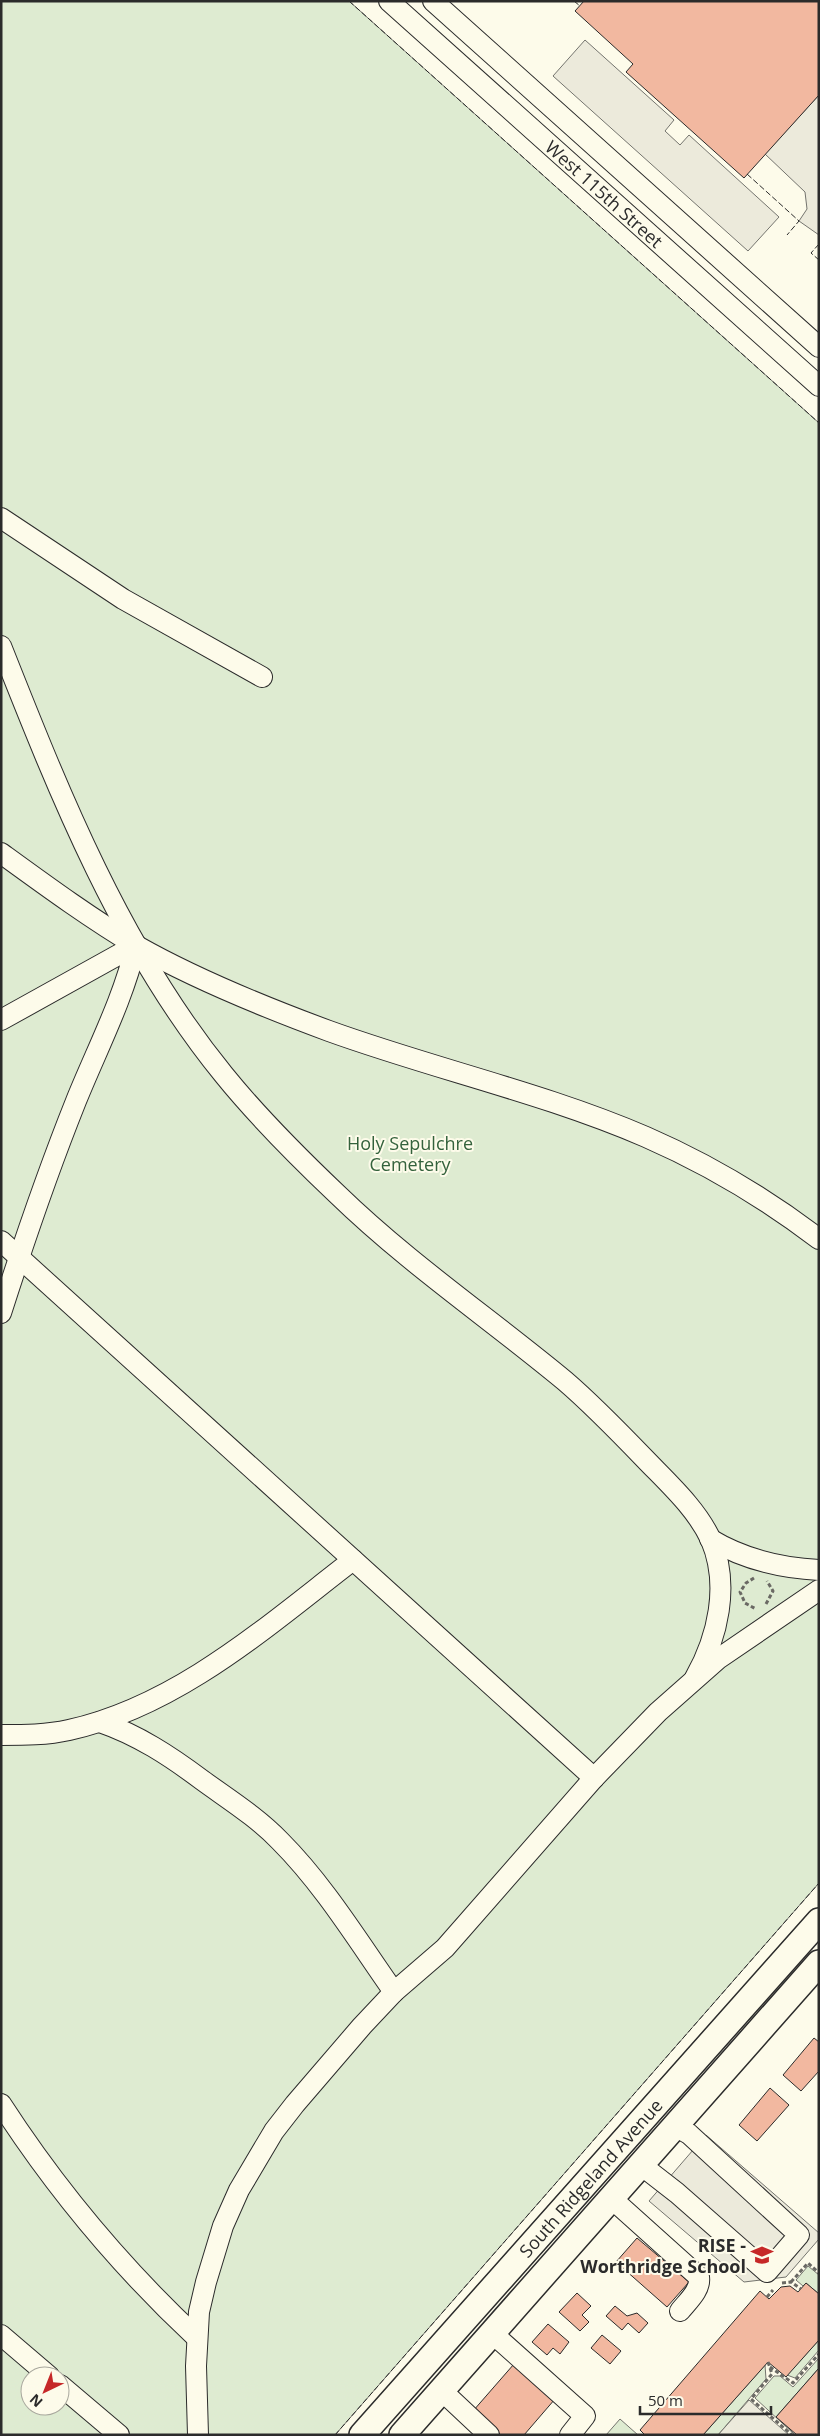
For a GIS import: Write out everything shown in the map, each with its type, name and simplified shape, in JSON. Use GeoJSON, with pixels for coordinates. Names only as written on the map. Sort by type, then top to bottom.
{"type":"FeatureCollection","features":[{"type":"Feature","properties":{"kind":"main road","name":"South Ridgeland Avenue"},"geometry":{"type":"LineString","coordinates":[[362,2435],[819,1921]]}},
{"type":"Feature","properties":{"kind":"main road","name":"South Ridgeland Avenue"},"geometry":{"type":"LineString","coordinates":[[409,2432],[441,2390],[819,1964]]}},
{"type":"Feature","properties":{"kind":"street","name":"West 115th Street"},"geometry":{"type":"LineString","coordinates":[[389,1],[819,386]]}},
{"type":"Feature","properties":{"kind":"street","name":"West 115th Street"},"geometry":{"type":"LineString","coordinates":[[433,1],[819,347]]}},
{"type":"Feature","properties":{"kind":"street"},"geometry":{"type":"LineString","coordinates":[[1,518],[123,599],[262,677]]}},
{"type":"Feature","properties":{"kind":"street"},"geometry":{"type":"LineString","coordinates":[[1,646],[72,819],[136,945],[189,1028],[222,1073],[257,1113],[338,1196],[382,1236],[565,1382],[602,1415],[690,1507],[710,1539],[718,1565],[721,1592],[714,1638],[695,1678]]}},
{"type":"Feature","properties":{"kind":"street"},"geometry":{"type":"LineString","coordinates":[[1,853],[136,945],[182,969],[293,1017],[561,1106],[646,1137],[728,1178],[766,1201],[819,1239]]}},
{"type":"Feature","properties":{"kind":"street"},"geometry":{"type":"LineString","coordinates":[[1,1020],[136,945]]}},
{"type":"Feature","properties":{"kind":"street"},"geometry":{"type":"LineString","coordinates":[[1,1313],[64,1130],[119,1002],[136,945]]}},
{"type":"Feature","properties":{"kind":"street"},"geometry":{"type":"LineString","coordinates":[[1,1241],[594,1778]]}},
{"type":"Feature","properties":{"kind":"street"},"geometry":{"type":"LineString","coordinates":[[710,1539],[744,1556],[774,1564],[819,1570]]}},
{"type":"Feature","properties":{"kind":"street"},"geometry":{"type":"LineString","coordinates":[[1,1735],[68,1730],[100,1722],[158,1696],[208,1667],[269,1626],[353,1560]]}},
{"type":"Feature","properties":{"kind":"street"},"geometry":{"type":"LineString","coordinates":[[198,2435],[197,2338],[200,2312],[213,2256],[223,2226],[255,2161],[294,2104],[394,1992],[445,1948],[594,1778],[658,1712],[695,1678],[754,1633],[819,1590]]}},
{"type":"Feature","properties":{"kind":"street"},"geometry":{"type":"LineString","coordinates":[[100,1722],[127,1731],[153,1745],[246,1812],[279,1840],[312,1877],[394,1992]]}},
{"type":"Feature","properties":{"kind":"street"},"geometry":{"type":"LineString","coordinates":[[1,2104],[31,2150],[105,2244],[149,2293],[197,2338]]}},
{"type":"Feature","properties":{"kind":"street"},"geometry":{"type":"LineString","coordinates":[[641,2164],[767,2272],[799,2235],[694,2139],[675,2126]]}},
{"type":"Feature","properties":{"kind":"street"},"geometry":{"type":"LineString","coordinates":[[611,2198],[699,2278],[700,2284],[680,2311]]}},
{"type":"Feature","properties":{"kind":"street"},"geometry":{"type":"LineString","coordinates":[[492,2333],[585,2416],[570,2435]]}},
{"type":"Feature","properties":{"kind":"street"},"geometry":{"type":"LineString","coordinates":[[1,2336],[38,2366]]}},
{"type":"Feature","properties":{"kind":"street"},"geometry":{"type":"LineString","coordinates":[[441,2390],[490,2435]]}},
{"type":"Feature","properties":{"kind":"street"},"geometry":{"type":"LineString","coordinates":[[70,2393],[119,2435]]}},
{"type":"Feature","properties":{"kind":"path"},"geometry":{"type":"LineString","coordinates":[[756,1577],[768,1581],[772,1592],[766,1605],[756,1608],[744,1603],[740,1592],[746,1583],[756,1577]]}},
{"type":"Feature","properties":{"kind":"path"},"geometry":{"type":"LineString","coordinates":[[754,1633],[756,1608]]}},
{"type":"Feature","properties":{"kind":"path"},"geometry":{"type":"LineString","coordinates":[[791,2282],[808,2263],[819,2273]]}},
{"type":"Feature","properties":{"kind":"path"},"geometry":{"type":"LineString","coordinates":[[766,2297],[782,2283],[791,2282],[801,2288]]}},
{"type":"Feature","properties":{"kind":"path"},"geometry":{"type":"LineString","coordinates":[[792,2435],[751,2399],[772,2374],[769,2364],[793,2383],[819,2354]]}},
{"type":"Feature","properties":{"kind":"green space","name":"Holy Sepulchre Cemetery"},"geometry":{"type":"Polygon","coordinates":[[[1,1],[349,1],[819,423],[819,1883],[335,2435],[1,2435],[1,1]]]}},
{"type":"Feature","properties":{"kind":"green space"},"geometry":{"type":"Polygon","coordinates":[[[808,2266],[819,2275],[819,2294],[806,2283],[803,2286],[796,2280],[808,2266]]]}},
{"type":"Feature","properties":{"kind":"green space"},"geometry":{"type":"Polygon","coordinates":[[[819,2340],[819,2350],[795,2378],[787,2375],[819,2340]]]}},
{"type":"Feature","properties":{"kind":"green space"},"geometry":{"type":"Polygon","coordinates":[[[819,2358],[819,2368],[777,2416],[795,2435],[755,2398],[774,2376],[780,2376],[793,2387],[819,2358]]]}},
{"type":"Feature","properties":{"kind":"green space"},"geometry":{"type":"Polygon","coordinates":[[[765,2365],[766,2379],[718,2435],[703,2435],[765,2365]]]}},
{"type":"Feature","properties":{"kind":"green space"},"geometry":{"type":"Polygon","coordinates":[[[620,2419],[638,2435],[606,2435],[620,2419]]]}},
{"type":"Feature","properties":{"kind":"shaded area"},"geometry":{"type":"Polygon","coordinates":[[[585,40],[674,120],[665,131],[680,145],[689,135],[779,217],[748,251],[553,76],[585,40]]]}},
{"type":"Feature","properties":{"kind":"shaded area"},"geometry":{"type":"Polygon","coordinates":[[[819,95],[819,235],[799,221],[807,209],[805,192],[765,154],[819,95]]]}},
{"type":"Feature","properties":{"kind":"shaded area"},"geometry":{"type":"Polygon","coordinates":[[[706,2135],[819,2233],[819,2239],[786,2277],[744,2282],[649,2201],[706,2135]]]}},
{"type":"Feature","properties":{"kind":"shaded area"},"geometry":{"type":"Polygon","coordinates":[[[749,2400],[789,2435],[718,2435],[749,2400]]]}},
{"type":"Feature","properties":{"kind":"building"},"geometry":{"type":"Polygon","coordinates":[[[584,1],[819,1],[819,95],[744,178],[626,72],[633,64],[575,11],[584,1]]]}},
{"type":"Feature","properties":{"kind":"building"},"geometry":{"type":"Polygon","coordinates":[[[814,2038],[819,2042],[819,2071],[801,2091],[783,2075],[814,2038]]]}},
{"type":"Feature","properties":{"kind":"building"},"geometry":{"type":"Polygon","coordinates":[[[770,2088],[789,2105],[757,2141],[739,2125],[770,2088]]]}},
{"type":"Feature","properties":{"kind":"building"},"geometry":{"type":"Polygon","coordinates":[[[637,2238],[689,2282],[667,2307],[616,2262],[637,2238]]]}},
{"type":"Feature","properties":{"kind":"building"},"geometry":{"type":"Polygon","coordinates":[[[806,2283],[819,2294],[819,2340],[786,2377],[768,2362],[703,2435],[645,2435],[640,2430],[760,2291],[769,2299],[781,2287],[790,2286],[798,2292],[806,2283]]]}},
{"type":"Feature","properties":{"kind":"building"},"geometry":{"type":"Polygon","coordinates":[[[577,2293],[591,2306],[582,2315],[589,2322],[580,2331],[559,2312],[577,2293]]]}},
{"type":"Feature","properties":{"kind":"building"},"geometry":{"type":"Polygon","coordinates":[[[615,2306],[627,2316],[637,2313],[648,2323],[639,2333],[628,2323],[622,2330],[606,2316],[615,2306]]]}},
{"type":"Feature","properties":{"kind":"building"},"geometry":{"type":"Polygon","coordinates":[[[548,2324],[569,2342],[560,2354],[553,2348],[547,2355],[532,2342],[548,2324]]]}},
{"type":"Feature","properties":{"kind":"building"},"geometry":{"type":"Polygon","coordinates":[[[602,2335],[621,2351],[610,2364],[591,2348],[602,2335]]]}},
{"type":"Feature","properties":{"kind":"building"},"geometry":{"type":"Polygon","coordinates":[[[514,2364],[555,2399],[524,2435],[501,2435],[473,2411],[514,2364]]]}},
{"type":"Feature","properties":{"kind":"building"},"geometry":{"type":"Polygon","coordinates":[[[819,2368],[819,2435],[797,2435],[776,2417],[819,2368]]]}},
{"type":"Feature","properties":{"kind":"fence"},"geometry":{"type":"LineString","coordinates":[[349,1],[819,423]]}},
{"type":"Feature","properties":{"kind":"fence"},"geometry":{"type":"LineString","coordinates":[[574,1],[580,6]]}},
{"type":"Feature","properties":{"kind":"fence"},"geometry":{"type":"LineString","coordinates":[[747,174],[799,221],[787,235]]}},
{"type":"Feature","properties":{"kind":"fence"},"geometry":{"type":"LineString","coordinates":[[819,244],[811,253],[819,260]]}},
{"type":"Feature","properties":{"kind":"fence"},"geometry":{"type":"LineString","coordinates":[[335,2435],[819,1883]]}},
{"type":"Feature","properties":{"kind":"place","name":"RISE - Worthridge School"},"geometry":{"type":"Point","coordinates":[762,2255]}}]}
